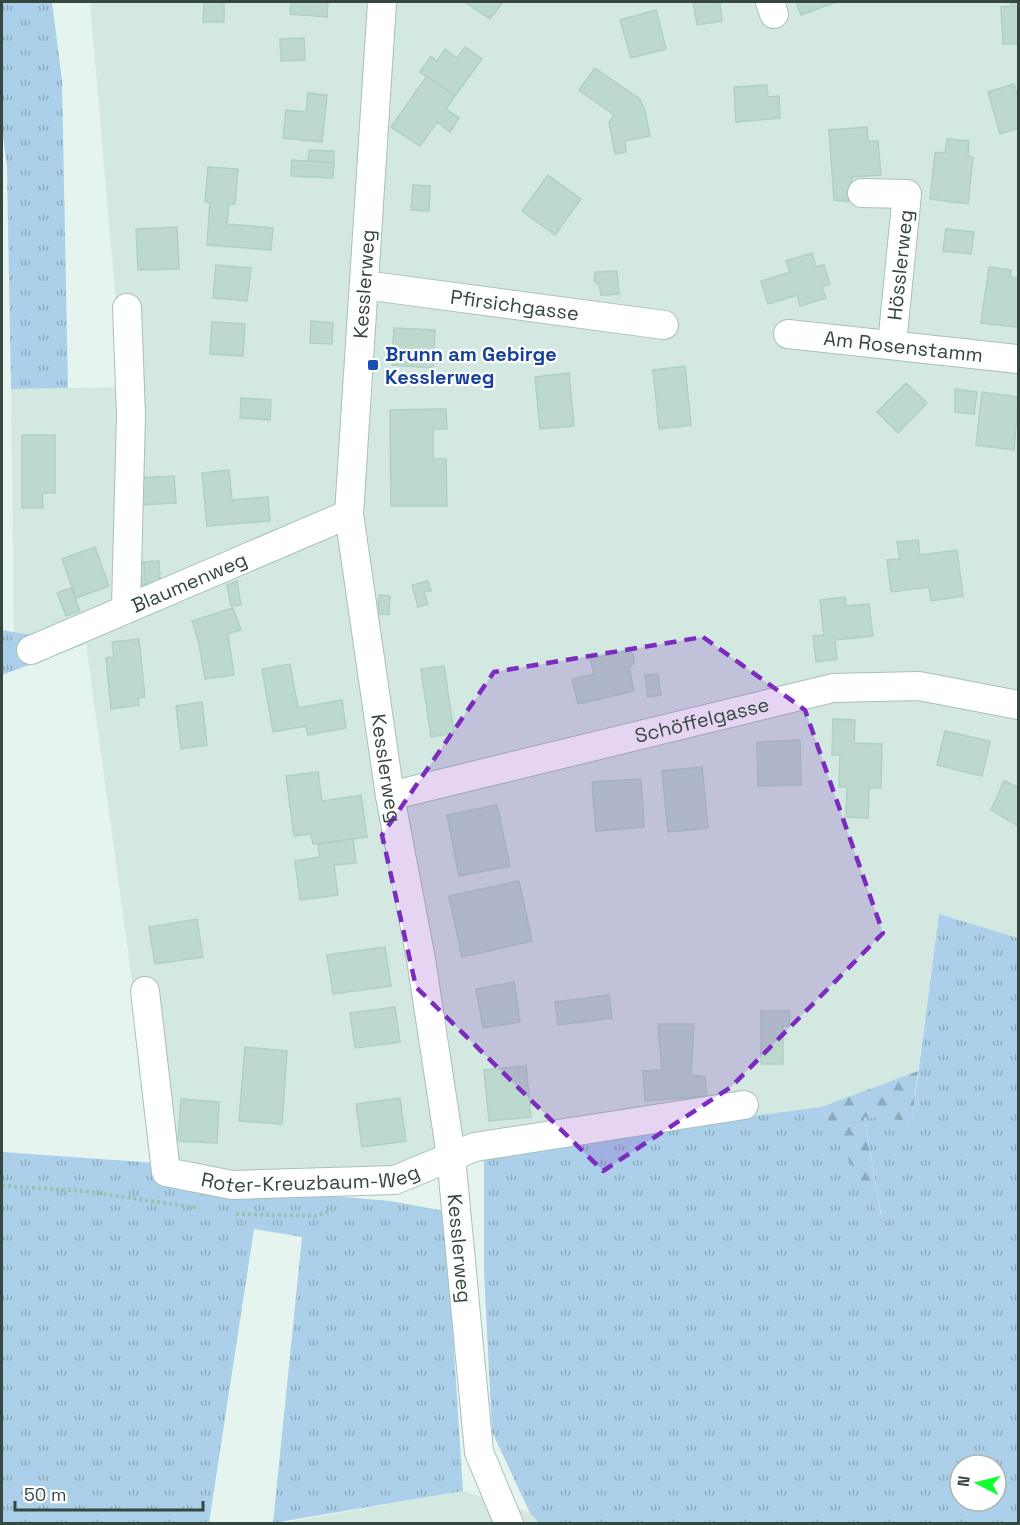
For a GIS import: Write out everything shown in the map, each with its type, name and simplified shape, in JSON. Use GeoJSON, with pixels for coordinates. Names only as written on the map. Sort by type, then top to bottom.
{"type":"FeatureCollection","features":[{"type":"Feature","properties":{"kind":"street","name":"Kesslerweg"},"geometry":{"type":"LineString","coordinates":[[382,2],[349,514],[390,796],[421,959],[451,1156],[479,1452],[510,1524]]}},
{"type":"Feature","properties":{"kind":"street","name":"Hösslerweg"},"geometry":{"type":"LineString","coordinates":[[862,193],[907,194],[892,344]]}},
{"type":"Feature","properties":{"kind":"street","name":"Pfirsichgasse"},"geometry":{"type":"LineString","coordinates":[[364,285],[664,325]]}},
{"type":"Feature","properties":{"kind":"street"},"geometry":{"type":"LineString","coordinates":[[126,607],[131,416],[127,308]]}},
{"type":"Feature","properties":{"kind":"street","name":"Am Rosenstamm"},"geometry":{"type":"LineString","coordinates":[[788,334],[1018,359]]}},
{"type":"Feature","properties":{"kind":"street","name":"Blaumenweg"},"geometry":{"type":"LineString","coordinates":[[31,650],[126,607],[349,514]]}},
{"type":"Feature","properties":{"kind":"street","name":"Schöffelgasse"},"geometry":{"type":"LineString","coordinates":[[390,796],[833,688],[919,686],[1018,705]]}},
{"type":"Feature","properties":{"kind":"street","name":"Roter-Kreuzbaum-Weg"},"geometry":{"type":"LineString","coordinates":[[145,991],[166,1172],[232,1185],[395,1180],[475,1147],[744,1105]]}},
{"type":"Feature","properties":{"kind":"highlighted area"},"geometry":{"type":"Polygon","coordinates":[[[703,637],[805,710],[883,933],[731,1087],[603,1171],[416,987],[382,835],[494,672],[703,637]]]}},
{"type":"Feature","properties":{"kind":"shaded area"},"geometry":{"type":"Polygon","coordinates":[[[90,2],[1018,2],[1018,938],[939,914],[918,1071],[821,1107],[484,1151],[427,1183],[321,1195],[157,1163],[86,644],[14,632],[11,389],[123,387],[90,2]]]}},
{"type":"Feature","properties":{"kind":"shaded area"},"geometry":{"type":"Polygon","coordinates":[[[463,1491],[530,1513],[539,1523],[277,1524],[463,1491]]]}},
{"type":"Feature","properties":{"kind":"green space"},"geometry":{"type":"Polygon","coordinates":[[[2,2],[52,2],[62,80],[68,388],[11,389],[7,168],[2,128],[2,2]]]}},
{"type":"Feature","properties":{"kind":"green space"},"geometry":{"type":"Polygon","coordinates":[[[2,630],[85,644],[2,675],[2,630]]]}},
{"type":"Feature","properties":{"kind":"green space"},"geometry":{"type":"Polygon","coordinates":[[[939,914],[1018,938],[1018,1523],[539,1523],[530,1513],[492,1432],[484,1272],[484,1151],[821,1107],[882,1220],[864,1116],[912,1121],[939,914]]]}},
{"type":"Feature","properties":{"kind":"green space"},"geometry":{"type":"Polygon","coordinates":[[[918,1071],[912,1121],[864,1117],[882,1222],[821,1107],[918,1071]]]}},
{"type":"Feature","properties":{"kind":"green space"},"geometry":{"type":"Polygon","coordinates":[[[2,1152],[157,1163],[321,1195],[390,1201],[445,1211],[463,1491],[273,1523],[302,1237],[254,1229],[209,1523],[2,1523],[2,1152]]]}},
{"type":"Feature","properties":{"kind":"building"},"geometry":{"type":"Polygon","coordinates":[[[204,2],[224,2],[224,22],[203,22],[204,2]]]}},
{"type":"Feature","properties":{"kind":"building"},"geometry":{"type":"Polygon","coordinates":[[[291,2],[328,2],[327,17],[290,14],[291,2]]]}},
{"type":"Feature","properties":{"kind":"building"},"geometry":{"type":"Polygon","coordinates":[[[465,2],[503,2],[490,19],[465,2]]]}},
{"type":"Feature","properties":{"kind":"building"},"geometry":{"type":"Polygon","coordinates":[[[693,2],[720,2],[722,21],[697,25],[693,2]]]}},
{"type":"Feature","properties":{"kind":"building"},"geometry":{"type":"Polygon","coordinates":[[[796,2],[836,2],[801,15],[796,2]]]}},
{"type":"Feature","properties":{"kind":"building"},"geometry":{"type":"Polygon","coordinates":[[[1011,2],[1018,2],[1018,44],[1003,44],[1001,7],[1011,6],[1011,2]]]}},
{"type":"Feature","properties":{"kind":"building"},"geometry":{"type":"Polygon","coordinates":[[[656,10],[666,49],[631,58],[620,20],[656,10]]]}},
{"type":"Feature","properties":{"kind":"building"},"geometry":{"type":"Polygon","coordinates":[[[304,38],[305,60],[281,61],[280,39],[304,38]]]}},
{"type":"Feature","properties":{"kind":"building"},"geometry":{"type":"Polygon","coordinates":[[[465,47],[482,59],[455,96],[420,72],[431,56],[437,61],[445,49],[457,58],[465,47]]]}},
{"type":"Feature","properties":{"kind":"building"},"geometry":{"type":"Polygon","coordinates":[[[595,68],[640,99],[645,111],[650,136],[625,141],[626,152],[615,154],[609,123],[614,115],[579,90],[595,68]]]}},
{"type":"Feature","properties":{"kind":"building"},"geometry":{"type":"Polygon","coordinates":[[[427,76],[455,96],[446,109],[459,118],[450,132],[437,122],[420,146],[391,127],[427,76]]]}},
{"type":"Feature","properties":{"kind":"building"},"geometry":{"type":"Polygon","coordinates":[[[1014,84],[1018,98],[1018,128],[1000,134],[988,92],[1014,84]]]}},
{"type":"Feature","properties":{"kind":"building"},"geometry":{"type":"Polygon","coordinates":[[[767,85],[768,97],[779,96],[780,118],[736,122],[734,87],[767,85]]]}},
{"type":"Feature","properties":{"kind":"building"},"geometry":{"type":"Polygon","coordinates":[[[308,93],[327,95],[322,142],[283,138],[286,110],[306,112],[308,93]]]}},
{"type":"Feature","properties":{"kind":"building"},"geometry":{"type":"Polygon","coordinates":[[[867,127],[868,141],[878,141],[881,175],[852,177],[853,202],[834,200],[829,130],[867,127]]]}},
{"type":"Feature","properties":{"kind":"building"},"geometry":{"type":"Polygon","coordinates":[[[947,139],[969,141],[968,156],[973,157],[968,204],[930,199],[935,152],[945,153],[947,139]]]}},
{"type":"Feature","properties":{"kind":"building"},"geometry":{"type":"Polygon","coordinates":[[[309,150],[334,151],[334,163],[308,161],[309,150]]]}},
{"type":"Feature","properties":{"kind":"building"},"geometry":{"type":"Polygon","coordinates":[[[292,160],[334,163],[333,178],[291,176],[292,160]]]}},
{"type":"Feature","properties":{"kind":"building"},"geometry":{"type":"Polygon","coordinates":[[[208,167],[238,169],[235,204],[229,204],[227,224],[273,228],[271,250],[207,245],[210,202],[205,202],[208,167]]]}},
{"type":"Feature","properties":{"kind":"building"},"geometry":{"type":"Polygon","coordinates":[[[548,175],[581,199],[555,235],[522,211],[548,175]]]}},
{"type":"Feature","properties":{"kind":"building"},"geometry":{"type":"Polygon","coordinates":[[[413,185],[430,186],[429,211],[411,210],[413,185]]]}},
{"type":"Feature","properties":{"kind":"building"},"geometry":{"type":"Polygon","coordinates":[[[177,227],[179,269],[138,270],[136,229],[177,227]]]}},
{"type":"Feature","properties":{"kind":"building"},"geometry":{"type":"Polygon","coordinates":[[[946,229],[974,232],[971,254],[943,251],[946,229]]]}},
{"type":"Feature","properties":{"kind":"building"},"geometry":{"type":"Polygon","coordinates":[[[812,253],[816,267],[824,265],[830,284],[822,287],[826,298],[800,306],[797,295],[768,304],[761,281],[790,272],[786,261],[812,253]]]}},
{"type":"Feature","properties":{"kind":"building"},"geometry":{"type":"Polygon","coordinates":[[[216,265],[251,268],[247,301],[213,298],[216,265]]]}},
{"type":"Feature","properties":{"kind":"building"},"geometry":{"type":"Polygon","coordinates":[[[989,267],[1011,270],[1010,277],[1018,278],[1018,327],[981,323],[989,267]]]}},
{"type":"Feature","properties":{"kind":"building"},"geometry":{"type":"Polygon","coordinates":[[[617,271],[619,294],[601,295],[599,284],[594,281],[595,272],[617,271]]]}},
{"type":"Feature","properties":{"kind":"building"},"geometry":{"type":"Polygon","coordinates":[[[311,321],[333,323],[332,344],[310,343],[311,321]]]}},
{"type":"Feature","properties":{"kind":"building"},"geometry":{"type":"Polygon","coordinates":[[[212,322],[245,324],[243,356],[210,354],[212,322]]]}},
{"type":"Feature","properties":{"kind":"building"},"geometry":{"type":"Polygon","coordinates":[[[394,328],[435,330],[433,368],[392,365],[394,328]]]}},
{"type":"Feature","properties":{"kind":"building"},"geometry":{"type":"Polygon","coordinates":[[[685,366],[691,425],[659,429],[653,370],[685,366]]]}},
{"type":"Feature","properties":{"kind":"building"},"geometry":{"type":"Polygon","coordinates":[[[569,373],[574,426],[540,429],[535,377],[569,373]]]}},
{"type":"Feature","properties":{"kind":"building"},"geometry":{"type":"Polygon","coordinates":[[[906,383],[927,403],[898,433],[877,412],[906,383]]]}},
{"type":"Feature","properties":{"kind":"building"},"geometry":{"type":"Polygon","coordinates":[[[955,389],[977,392],[974,414],[955,412],[955,389]]]}},
{"type":"Feature","properties":{"kind":"building"},"geometry":{"type":"Polygon","coordinates":[[[982,392],[1018,397],[1014,450],[976,445],[982,392]]]}},
{"type":"Feature","properties":{"kind":"building"},"geometry":{"type":"Polygon","coordinates":[[[241,398],[271,400],[270,420],[240,418],[241,398]]]}},
{"type":"Feature","properties":{"kind":"building"},"geometry":{"type":"Polygon","coordinates":[[[446,409],[447,429],[433,429],[433,459],[446,459],[447,506],[391,506],[390,410],[446,409]]]}},
{"type":"Feature","properties":{"kind":"building"},"geometry":{"type":"Polygon","coordinates":[[[22,435],[55,435],[55,493],[42,493],[43,508],[22,508],[22,435]]]}},
{"type":"Feature","properties":{"kind":"building"},"geometry":{"type":"Polygon","coordinates":[[[229,470],[232,500],[268,497],[270,521],[207,526],[202,473],[229,470]]]}},
{"type":"Feature","properties":{"kind":"building"},"geometry":{"type":"Polygon","coordinates":[[[174,476],[176,503],[138,505],[136,478],[174,476]]]}},
{"type":"Feature","properties":{"kind":"building"},"geometry":{"type":"Polygon","coordinates":[[[918,540],[920,555],[957,550],[963,596],[931,601],[929,587],[891,592],[887,560],[900,559],[897,542],[918,540]]]}},
{"type":"Feature","properties":{"kind":"building"},"geometry":{"type":"Polygon","coordinates":[[[95,547],[109,586],[76,598],[62,559],[95,547]]]}},
{"type":"Feature","properties":{"kind":"building"},"geometry":{"type":"Polygon","coordinates":[[[159,561],[160,580],[146,584],[144,562],[159,561]]]}},
{"type":"Feature","properties":{"kind":"building"},"geometry":{"type":"Polygon","coordinates":[[[144,562],[146,584],[135,587],[133,563],[144,562]]]}},
{"type":"Feature","properties":{"kind":"building"},"geometry":{"type":"Polygon","coordinates":[[[237,581],[241,605],[231,606],[227,585],[237,581]]]}},
{"type":"Feature","properties":{"kind":"building"},"geometry":{"type":"Polygon","coordinates":[[[428,581],[431,591],[424,592],[428,604],[418,607],[412,585],[428,581]]]}},
{"type":"Feature","properties":{"kind":"building"},"geometry":{"type":"Polygon","coordinates":[[[71,588],[80,611],[66,616],[57,593],[71,588]]]}},
{"type":"Feature","properties":{"kind":"building"},"geometry":{"type":"Polygon","coordinates":[[[379,595],[390,596],[389,614],[378,614],[379,595]]]}},
{"type":"Feature","properties":{"kind":"building"},"geometry":{"type":"Polygon","coordinates":[[[845,597],[846,606],[869,604],[873,636],[835,640],[837,659],[816,662],[813,636],[824,635],[820,600],[845,597]]]}},
{"type":"Feature","properties":{"kind":"building"},"geometry":{"type":"Polygon","coordinates":[[[233,608],[241,630],[228,634],[234,675],[205,679],[199,644],[192,621],[233,608]]]}},
{"type":"Feature","properties":{"kind":"building"},"geometry":{"type":"Polygon","coordinates":[[[139,639],[145,697],[138,698],[139,705],[111,709],[106,658],[114,657],[112,642],[139,639]]]}},
{"type":"Feature","properties":{"kind":"building"},"geometry":{"type":"Polygon","coordinates":[[[625,651],[631,652],[634,657],[634,663],[629,668],[634,691],[578,704],[572,679],[594,674],[590,659],[625,651]]]}},
{"type":"Feature","properties":{"kind":"building"},"geometry":{"type":"Polygon","coordinates":[[[290,664],[298,708],[342,700],[346,728],[308,735],[306,726],[273,732],[262,669],[290,664]]]}},
{"type":"Feature","properties":{"kind":"building"},"geometry":{"type":"Polygon","coordinates":[[[444,666],[454,733],[431,737],[421,669],[444,666]]]}},
{"type":"Feature","properties":{"kind":"building"},"geometry":{"type":"Polygon","coordinates":[[[658,674],[661,695],[648,697],[645,675],[658,674]]]}},
{"type":"Feature","properties":{"kind":"building"},"geometry":{"type":"Polygon","coordinates":[[[202,702],[207,745],[181,749],[176,706],[202,702]]]}},
{"type":"Feature","properties":{"kind":"building"},"geometry":{"type":"Polygon","coordinates":[[[833,719],[855,720],[854,743],[882,744],[881,788],[869,788],[868,818],[846,817],[847,787],[839,787],[840,755],[832,755],[833,719]]]}},
{"type":"Feature","properties":{"kind":"building"},"geometry":{"type":"Polygon","coordinates":[[[945,731],[990,741],[982,776],[937,765],[945,731]]]}},
{"type":"Feature","properties":{"kind":"building"},"geometry":{"type":"Polygon","coordinates":[[[800,740],[801,785],[758,786],[757,742],[800,740]]]}},
{"type":"Feature","properties":{"kind":"building"},"geometry":{"type":"Polygon","coordinates":[[[702,767],[708,828],[668,832],[662,771],[702,767]]]}},
{"type":"Feature","properties":{"kind":"building"},"geometry":{"type":"Polygon","coordinates":[[[318,772],[322,801],[361,795],[367,837],[313,844],[311,834],[294,836],[286,776],[318,772]]]}},
{"type":"Feature","properties":{"kind":"building"},"geometry":{"type":"Polygon","coordinates":[[[641,779],[644,827],[596,831],[592,782],[641,779]]]}},
{"type":"Feature","properties":{"kind":"building"},"geometry":{"type":"Polygon","coordinates":[[[1004,781],[1018,787],[1018,826],[991,810],[1004,781]]]}},
{"type":"Feature","properties":{"kind":"building"},"geometry":{"type":"Polygon","coordinates":[[[497,805],[510,866],[459,876],[447,815],[497,805]]]}},
{"type":"Feature","properties":{"kind":"building"},"geometry":{"type":"Polygon","coordinates":[[[353,839],[356,863],[334,865],[338,895],[300,900],[295,861],[320,857],[318,844],[353,839]]]}},
{"type":"Feature","properties":{"kind":"building"},"geometry":{"type":"Polygon","coordinates":[[[519,881],[532,941],[462,957],[449,896],[519,881]]]}},
{"type":"Feature","properties":{"kind":"building"},"geometry":{"type":"Polygon","coordinates":[[[197,919],[203,957],[155,964],[149,927],[197,919]]]}},
{"type":"Feature","properties":{"kind":"building"},"geometry":{"type":"Polygon","coordinates":[[[385,947],[391,986],[333,994],[327,955],[385,947]]]}},
{"type":"Feature","properties":{"kind":"building"},"geometry":{"type":"Polygon","coordinates":[[[514,982],[520,1022],[483,1028],[476,989],[514,982]]]}},
{"type":"Feature","properties":{"kind":"building"},"geometry":{"type":"Polygon","coordinates":[[[609,995],[612,1018],[558,1025],[555,1002],[609,995]]]}},
{"type":"Feature","properties":{"kind":"building"},"geometry":{"type":"Polygon","coordinates":[[[395,1007],[400,1042],[355,1048],[350,1013],[395,1007]]]}},
{"type":"Feature","properties":{"kind":"building"},"geometry":{"type":"Polygon","coordinates":[[[761,1011],[790,1011],[789,1026],[783,1026],[783,1064],[761,1064],[761,1011]]]}},
{"type":"Feature","properties":{"kind":"building"},"geometry":{"type":"Polygon","coordinates":[[[658,1024],[694,1024],[691,1075],[705,1077],[707,1096],[645,1101],[643,1071],[662,1070],[658,1024]]]}},
{"type":"Feature","properties":{"kind":"building"},"geometry":{"type":"Polygon","coordinates":[[[245,1047],[287,1051],[282,1124],[239,1121],[245,1047]]]}},
{"type":"Feature","properties":{"kind":"building"},"geometry":{"type":"Polygon","coordinates":[[[526,1066],[531,1117],[489,1121],[484,1070],[526,1066]]]}},
{"type":"Feature","properties":{"kind":"building"},"geometry":{"type":"Polygon","coordinates":[[[400,1098],[406,1141],[362,1147],[356,1104],[400,1098]]]}},
{"type":"Feature","properties":{"kind":"building"},"geometry":{"type":"Polygon","coordinates":[[[181,1099],[219,1102],[217,1143],[178,1141],[181,1099]]]}},
{"type":"Feature","properties":{"kind":"place","name":"Brunn am Gebirge Kesslerweg"},"geometry":{"type":"Point","coordinates":[373,365]}}]}
